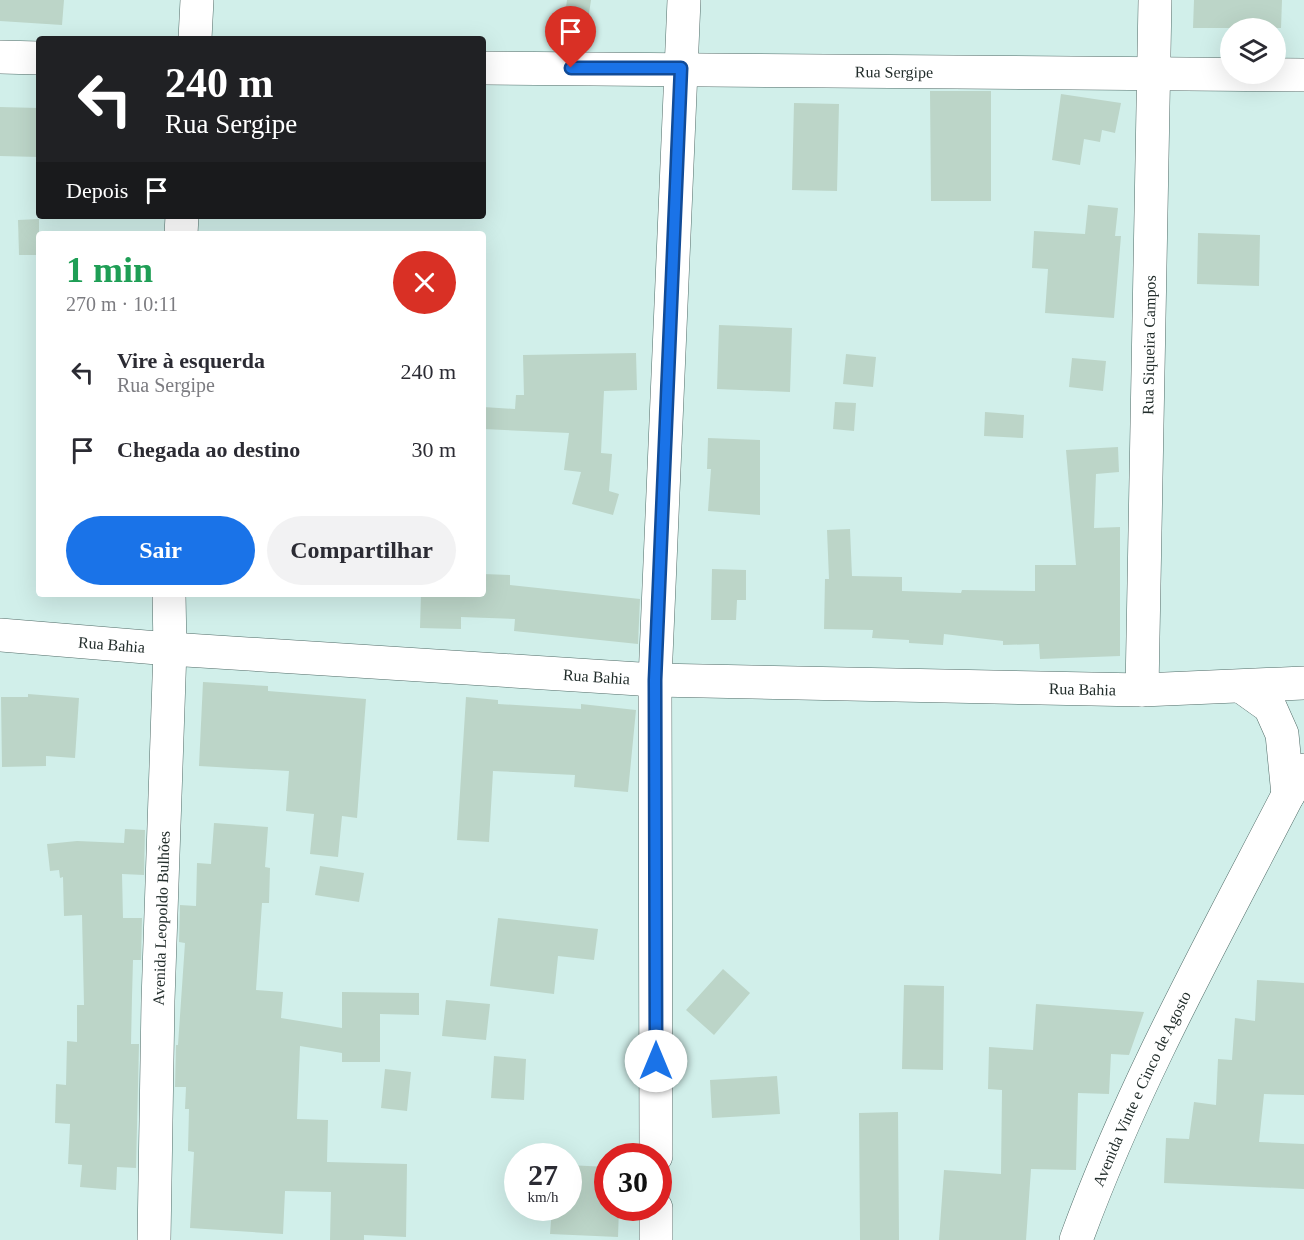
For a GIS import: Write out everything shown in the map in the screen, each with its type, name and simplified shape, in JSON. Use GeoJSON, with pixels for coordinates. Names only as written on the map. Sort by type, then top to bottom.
{"type":"FeatureCollection","features":[{"type":"Feature","properties":{"kind":"street"},"geometry":{"type":"LineString","coordinates":[[195,36],[197,0]]}},
{"type":"Feature","properties":{"kind":"street"},"geometry":{"type":"LineString","coordinates":[[656,1143],[655,680],[684,0]]}},
{"type":"Feature","properties":{"kind":"street","name":"Rua Siqueira Campos"},"geometry":{"type":"LineString","coordinates":[[1142,690],[1155,0]]}},
{"type":"Feature","properties":{"kind":"street"},"geometry":{"type":"LineString","coordinates":[[0,57],[36,58]]}},
{"type":"Feature","properties":{"kind":"street","name":"Rua Sergipe"},"geometry":{"type":"LineString","coordinates":[[486,68],[1304,75]]}},
{"type":"Feature","properties":{"kind":"street","name":"Avenida Leopoldo Bulhões"},"geometry":{"type":"LineString","coordinates":[[154,1240],[158,1001],[170,650],[169,597]]}},
{"type":"Feature","properties":{"kind":"street","name":"Rua Bahia"},"geometry":{"type":"LineString","coordinates":[[0,635],[170,650],[655,680],[1142,690],[1304,683]]}},
{"type":"Feature","properties":{"kind":"street"},"geometry":{"type":"LineString","coordinates":[[1242,687],[1270,707],[1282,734],[1299,793]]}},
{"type":"Feature","properties":{"kind":"street","name":"Avenida Vinte e Cinco de Agosto"},"geometry":{"type":"LineString","coordinates":[[1076,1240],[1100,1175],[1213,941],[1299,793]]}},
{"type":"Feature","properties":{"kind":"street"},"geometry":{"type":"LineString","coordinates":[[656,1221],[656,1240]]}},
{"type":"Feature","properties":{"kind":"building"},"geometry":{"type":"Polygon","coordinates":[[[0,0],[64,0],[62,25],[0,21],[0,0]]]}},
{"type":"Feature","properties":{"kind":"building"},"geometry":{"type":"Polygon","coordinates":[[[567,0],[591,0],[585,41],[562,37],[567,0]]]}},
{"type":"Feature","properties":{"kind":"building"},"geometry":{"type":"Polygon","coordinates":[[[1194,0],[1282,0],[1281,18],[1220,18],[1220,28],[1193,28],[1194,0]]]}},
{"type":"Feature","properties":{"kind":"building"},"geometry":{"type":"Polygon","coordinates":[[[930,91],[991,91],[991,201],[931,201],[930,91]]]}},
{"type":"Feature","properties":{"kind":"building"},"geometry":{"type":"Polygon","coordinates":[[[1061,94],[1121,103],[1115,133],[1102,130],[1100,142],[1084,139],[1080,165],[1052,160],[1061,94]]]}},
{"type":"Feature","properties":{"kind":"building"},"geometry":{"type":"Polygon","coordinates":[[[794,103],[839,104],[837,191],[792,190],[794,103]]]}},
{"type":"Feature","properties":{"kind":"building"},"geometry":{"type":"Polygon","coordinates":[[[0,107],[36,108],[36,157],[0,156],[0,107]]]}},
{"type":"Feature","properties":{"kind":"building"},"geometry":{"type":"Polygon","coordinates":[[[1088,205],[1118,208],[1115,236],[1121,236],[1114,318],[1045,313],[1048,269],[1032,268],[1034,231],[1085,234],[1088,205]]]}},
{"type":"Feature","properties":{"kind":"building"},"geometry":{"type":"Polygon","coordinates":[[[39,219],[39,231],[36,231],[36,255],[19,255],[18,220],[39,219]]]}},
{"type":"Feature","properties":{"kind":"building"},"geometry":{"type":"Polygon","coordinates":[[[1198,233],[1260,235],[1259,286],[1197,284],[1198,233]]]}},
{"type":"Feature","properties":{"kind":"building"},"geometry":{"type":"Polygon","coordinates":[[[719,325],[792,328],[790,392],[717,389],[719,325]]]}},
{"type":"Feature","properties":{"kind":"building"},"geometry":{"type":"Polygon","coordinates":[[[636,353],[637,390],[604,391],[601,453],[612,454],[609,491],[619,494],[613,515],[572,504],[581,472],[564,470],[569,433],[486,429],[486,407],[515,409],[516,395],[524,395],[523,355],[636,353]]]}},
{"type":"Feature","properties":{"kind":"building"},"geometry":{"type":"Polygon","coordinates":[[[846,354],[876,357],[873,387],[843,384],[846,354]]]}},
{"type":"Feature","properties":{"kind":"building"},"geometry":{"type":"Polygon","coordinates":[[[1072,358],[1106,361],[1103,391],[1069,387],[1072,358]]]}},
{"type":"Feature","properties":{"kind":"building"},"geometry":{"type":"Polygon","coordinates":[[[835,402],[856,403],[854,431],[833,429],[835,402]]]}},
{"type":"Feature","properties":{"kind":"building"},"geometry":{"type":"Polygon","coordinates":[[[985,412],[1024,415],[1023,438],[984,436],[985,412]]]}},
{"type":"Feature","properties":{"kind":"building"},"geometry":{"type":"Polygon","coordinates":[[[708,438],[760,440],[760,515],[708,511],[711,469],[707,469],[708,438]]]}},
{"type":"Feature","properties":{"kind":"building"},"geometry":{"type":"Polygon","coordinates":[[[1118,447],[1119,472],[1096,474],[1094,528],[1120,527],[1120,656],[1040,659],[1039,644],[1003,645],[1003,641],[944,634],[943,645],[909,643],[909,640],[872,638],[873,630],[824,629],[825,579],[829,579],[827,530],[850,529],[852,576],[902,577],[902,591],[961,593],[962,590],[1035,591],[1035,565],[1076,565],[1066,450],[1118,447]]]}},
{"type":"Feature","properties":{"kind":"building"},"geometry":{"type":"Polygon","coordinates":[[[712,569],[746,570],[746,600],[737,600],[736,620],[711,620],[712,569]]]}},
{"type":"Feature","properties":{"kind":"building"},"geometry":{"type":"Polygon","coordinates":[[[486,574],[510,575],[510,585],[640,599],[638,644],[514,631],[515,619],[461,617],[461,629],[420,628],[421,597],[486,597],[486,574]]]}},
{"type":"Feature","properties":{"kind":"building"},"geometry":{"type":"Polygon","coordinates":[[[203,682],[268,686],[268,691],[366,699],[357,818],[342,816],[338,857],[310,854],[314,814],[286,811],[289,771],[199,766],[203,682]]]}},
{"type":"Feature","properties":{"kind":"building"},"geometry":{"type":"Polygon","coordinates":[[[28,694],[79,698],[75,758],[46,756],[46,766],[2,767],[1,697],[28,697],[28,694]]]}},
{"type":"Feature","properties":{"kind":"building"},"geometry":{"type":"Polygon","coordinates":[[[466,697],[498,700],[498,704],[581,709],[581,704],[636,710],[628,792],[574,787],[575,775],[493,771],[489,842],[457,840],[466,697]]]}},
{"type":"Feature","properties":{"kind":"building"},"geometry":{"type":"Polygon","coordinates":[[[214,823],[268,827],[265,867],[270,868],[269,903],[262,903],[256,990],[283,992],[281,1018],[342,1028],[342,992],[419,993],[419,1015],[380,1014],[380,1062],[342,1062],[342,1053],[300,1046],[297,1119],[328,1120],[327,1162],[407,1164],[406,1237],[364,1235],[364,1240],[330,1240],[331,1192],[285,1191],[283,1234],[190,1228],[194,1152],[188,1151],[189,1109],[185,1109],[186,1087],[175,1087],[176,1045],[178,1045],[185,943],[179,942],[180,905],[196,906],[197,863],[211,864],[214,823]]]}},
{"type":"Feature","properties":{"kind":"building"},"geometry":{"type":"Polygon","coordinates":[[[125,829],[145,830],[144,875],[122,874],[123,918],[142,918],[141,960],[133,960],[132,997],[131,1044],[139,1044],[136,1168],[117,1167],[116,1190],[80,1187],[82,1165],[68,1164],[70,1124],[55,1123],[56,1084],[66,1085],[67,1041],[77,1042],[77,1005],[84,1005],[82,915],[64,916],[63,877],[60,878],[59,870],[50,871],[47,844],[77,841],[124,843],[125,829]]]}},
{"type":"Feature","properties":{"kind":"building"},"geometry":{"type":"Polygon","coordinates":[[[320,866],[364,873],[359,902],[315,895],[320,866]]]}},
{"type":"Feature","properties":{"kind":"building"},"geometry":{"type":"Polygon","coordinates":[[[498,918],[598,929],[594,960],[558,956],[554,994],[490,986],[498,918]]]}},
{"type":"Feature","properties":{"kind":"building"},"geometry":{"type":"Polygon","coordinates":[[[723,969],[750,993],[714,1035],[686,1010],[723,969]]]}},
{"type":"Feature","properties":{"kind":"building"},"geometry":{"type":"Polygon","coordinates":[[[1257,980],[1304,983],[1304,1095],[1264,1094],[1259,1142],[1304,1144],[1304,1189],[1164,1183],[1166,1138],[1189,1139],[1194,1102],[1216,1105],[1218,1059],[1232,1060],[1235,1018],[1255,1021],[1257,980]]]}},
{"type":"Feature","properties":{"kind":"building"},"geometry":{"type":"Polygon","coordinates":[[[904,985],[944,986],[943,1070],[902,1069],[904,985]]]}},
{"type":"Feature","properties":{"kind":"building"},"geometry":{"type":"Polygon","coordinates":[[[446,1000],[490,1004],[486,1040],[442,1036],[446,1000]]]}},
{"type":"Feature","properties":{"kind":"building"},"geometry":{"type":"Polygon","coordinates":[[[1036,1004],[1144,1012],[1129,1055],[1111,1054],[1109,1094],[1078,1093],[1076,1170],[1031,1169],[1026,1240],[939,1240],[944,1170],[1001,1174],[1002,1090],[988,1089],[989,1047],[1033,1050],[1036,1004]]]}},
{"type":"Feature","properties":{"kind":"building"},"geometry":{"type":"Polygon","coordinates":[[[494,1056],[526,1059],[524,1100],[491,1098],[494,1056]]]}},
{"type":"Feature","properties":{"kind":"building"},"geometry":{"type":"Polygon","coordinates":[[[385,1069],[411,1072],[407,1111],[381,1108],[385,1069]]]}},
{"type":"Feature","properties":{"kind":"building"},"geometry":{"type":"Polygon","coordinates":[[[777,1076],[780,1114],[712,1118],[710,1080],[777,1076]]]}},
{"type":"Feature","properties":{"kind":"building"},"geometry":{"type":"Polygon","coordinates":[[[898,1112],[899,1240],[860,1240],[859,1113],[898,1112]]]}},
{"type":"Feature","properties":{"kind":"building"},"geometry":{"type":"Polygon","coordinates":[[[582,1166],[594,1166],[594,1221],[619,1221],[618,1237],[550,1234],[551,1221],[582,1221],[582,1166]]]}},
{"type":"Feature","properties":{"kind":"route"},"geometry":{"type":"LineString","coordinates":[[571,68],[681,68],[655,680],[656,1061]]}}]}
